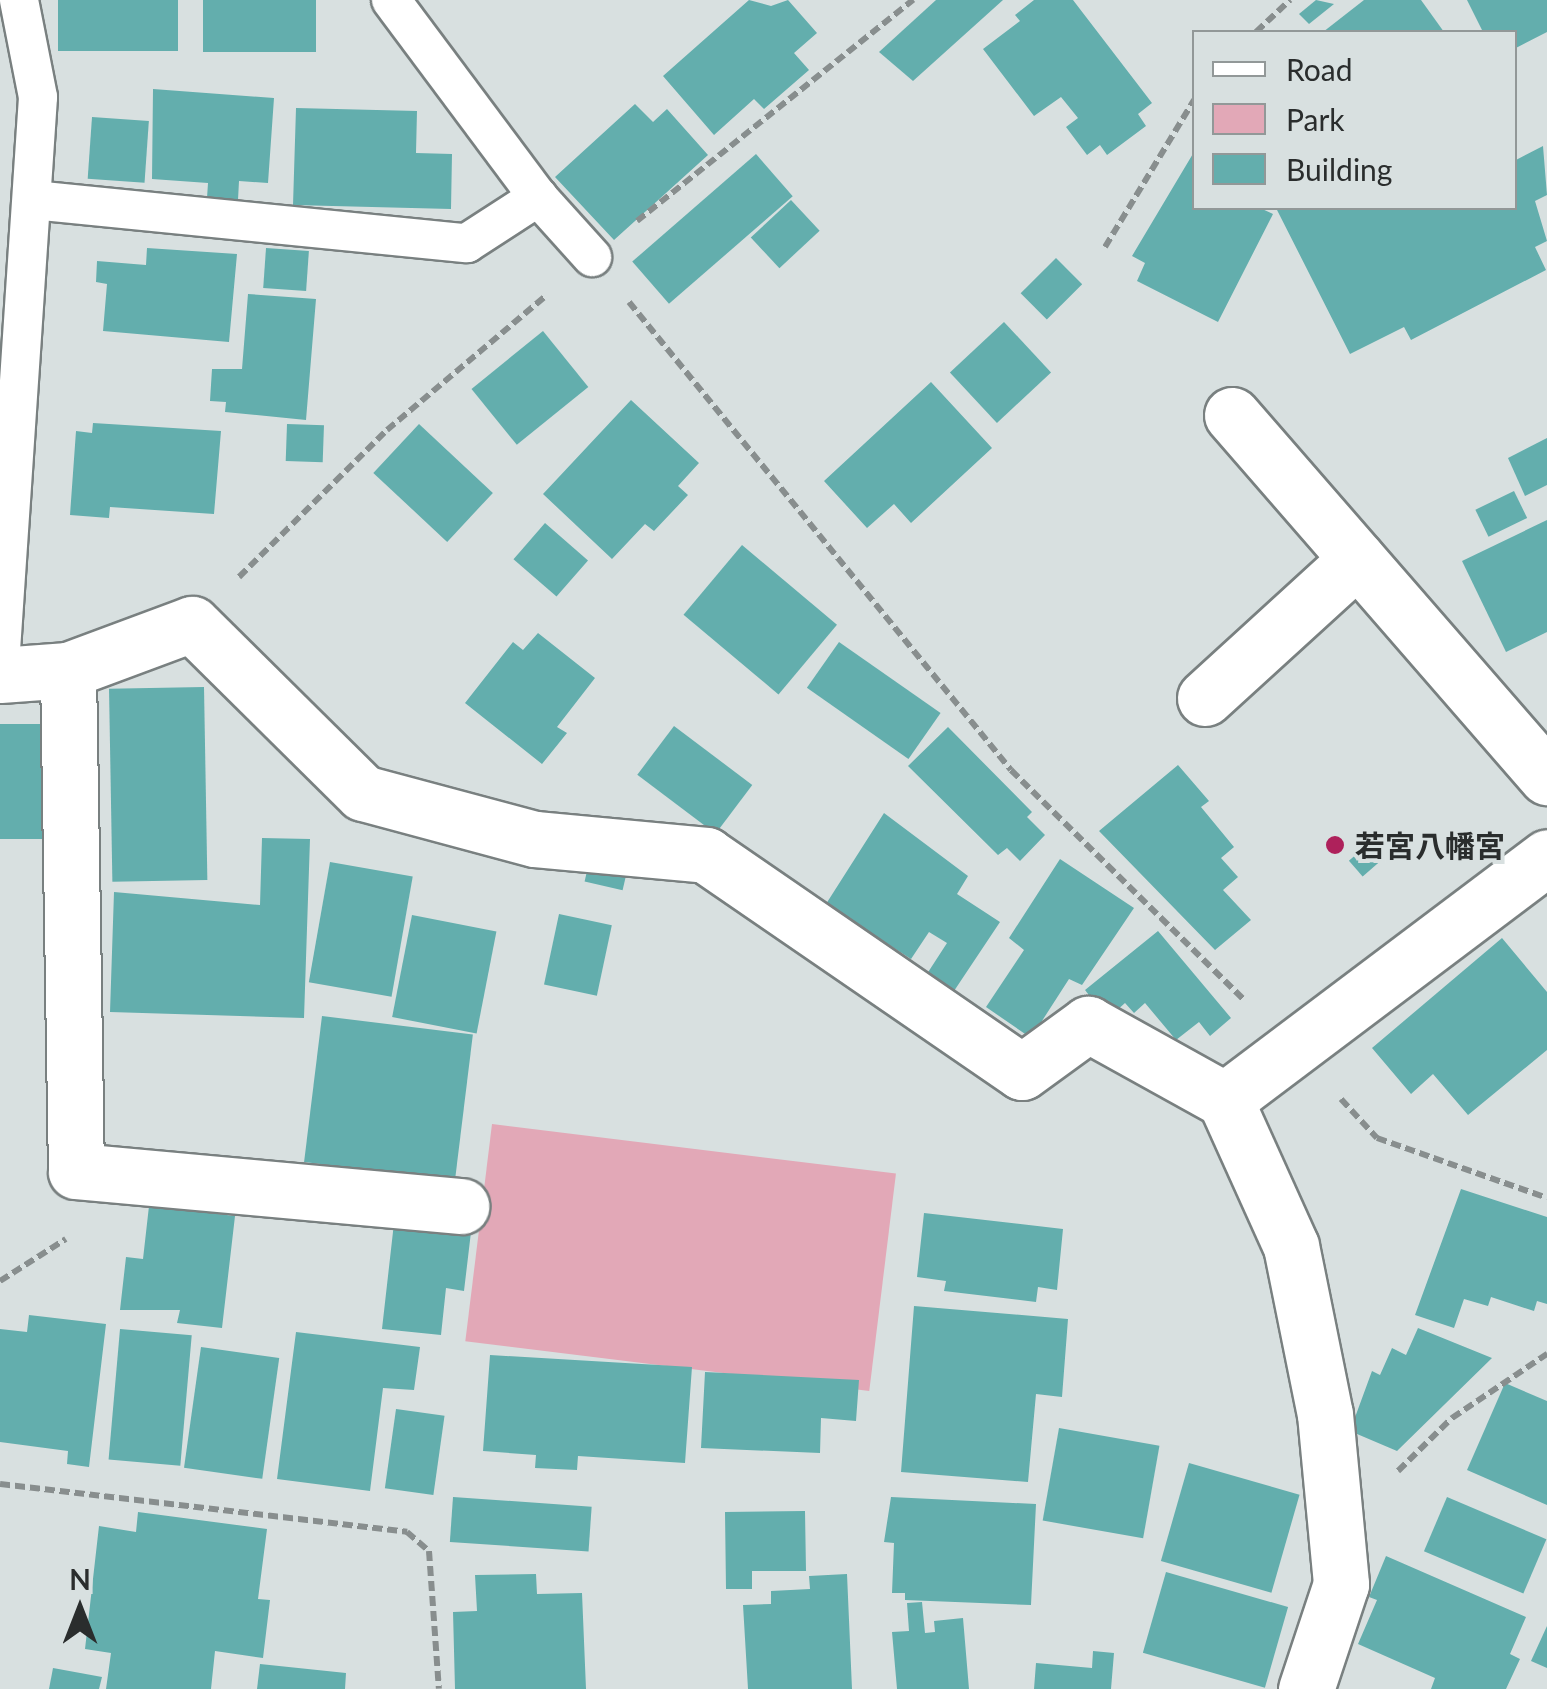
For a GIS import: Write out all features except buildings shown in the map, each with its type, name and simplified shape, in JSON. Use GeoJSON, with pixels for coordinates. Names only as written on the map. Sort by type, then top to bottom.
{"type":"FeatureCollection","features":[{"type":"Feature","properties":{"kind":"street"},"geometry":{"type":"LineString","coordinates":[[1232,415],[1547,778]]}},
{"type":"Feature","properties":{"kind":"street"},"geometry":{"type":"LineString","coordinates":[[1206,698],[1357,559]]}},
{"type":"Feature","properties":{"kind":"street"},"geometry":{"type":"LineString","coordinates":[[0,674],[68,670],[192,624],[363,793],[535,839],[706,856],[1022,1072],[1088,1024],[1226,1100],[1291,1246],[1324,1414],[1341,1584],[1306,1689]]}},
{"type":"Feature","properties":{"kind":"street"},"geometry":{"type":"LineString","coordinates":[[68,670],[76,1171],[461,1206]]}},
{"type":"Feature","properties":{"kind":"street"},"geometry":{"type":"LineString","coordinates":[[1226,1100],[1547,858]]}},
{"type":"Feature","properties":{"kind":"lane"},"geometry":{"type":"LineString","coordinates":[[0,665],[38,96],[19,0]]}},
{"type":"Feature","properties":{"kind":"lane"},"geometry":{"type":"LineString","coordinates":[[391,0],[538,197],[592,257]]}},
{"type":"Feature","properties":{"kind":"lane"},"geometry":{"type":"LineString","coordinates":[[33,200],[468,243],[538,197]]}},
{"type":"Feature","properties":{"kind":"path"},"geometry":{"type":"LineString","coordinates":[[192,624],[387,430],[592,257],[913,0]]}},
{"type":"Feature","properties":{"kind":"path"},"geometry":{"type":"LineString","coordinates":[[1258,30],[1290,0]]}},
{"type":"Feature","properties":{"kind":"path"},"geometry":{"type":"LineString","coordinates":[[1105,247],[1192,103]]}},
{"type":"Feature","properties":{"kind":"path"},"geometry":{"type":"LineString","coordinates":[[592,257],[1012,770],[1294,1049],[1377,1138],[1547,1198]]}},
{"type":"Feature","properties":{"kind":"path"},"geometry":{"type":"LineString","coordinates":[[1336,1532],[1452,1418],[1547,1354]]}},
{"type":"Feature","properties":{"kind":"path"},"geometry":{"type":"LineString","coordinates":[[0,1484],[407,1532],[430,1551],[439,1689]]}},
{"type":"Feature","properties":{"kind":"green space"},"geometry":{"type":"Polygon","coordinates":[[[492,1124],[896,1174],[869,1391],[465,1341],[492,1124]]]}},
{"type":"Feature","properties":{"kind":"place","name":"若宮八幡宮"},"geometry":{"type":"Point","coordinates":[1335,845]}}]}
